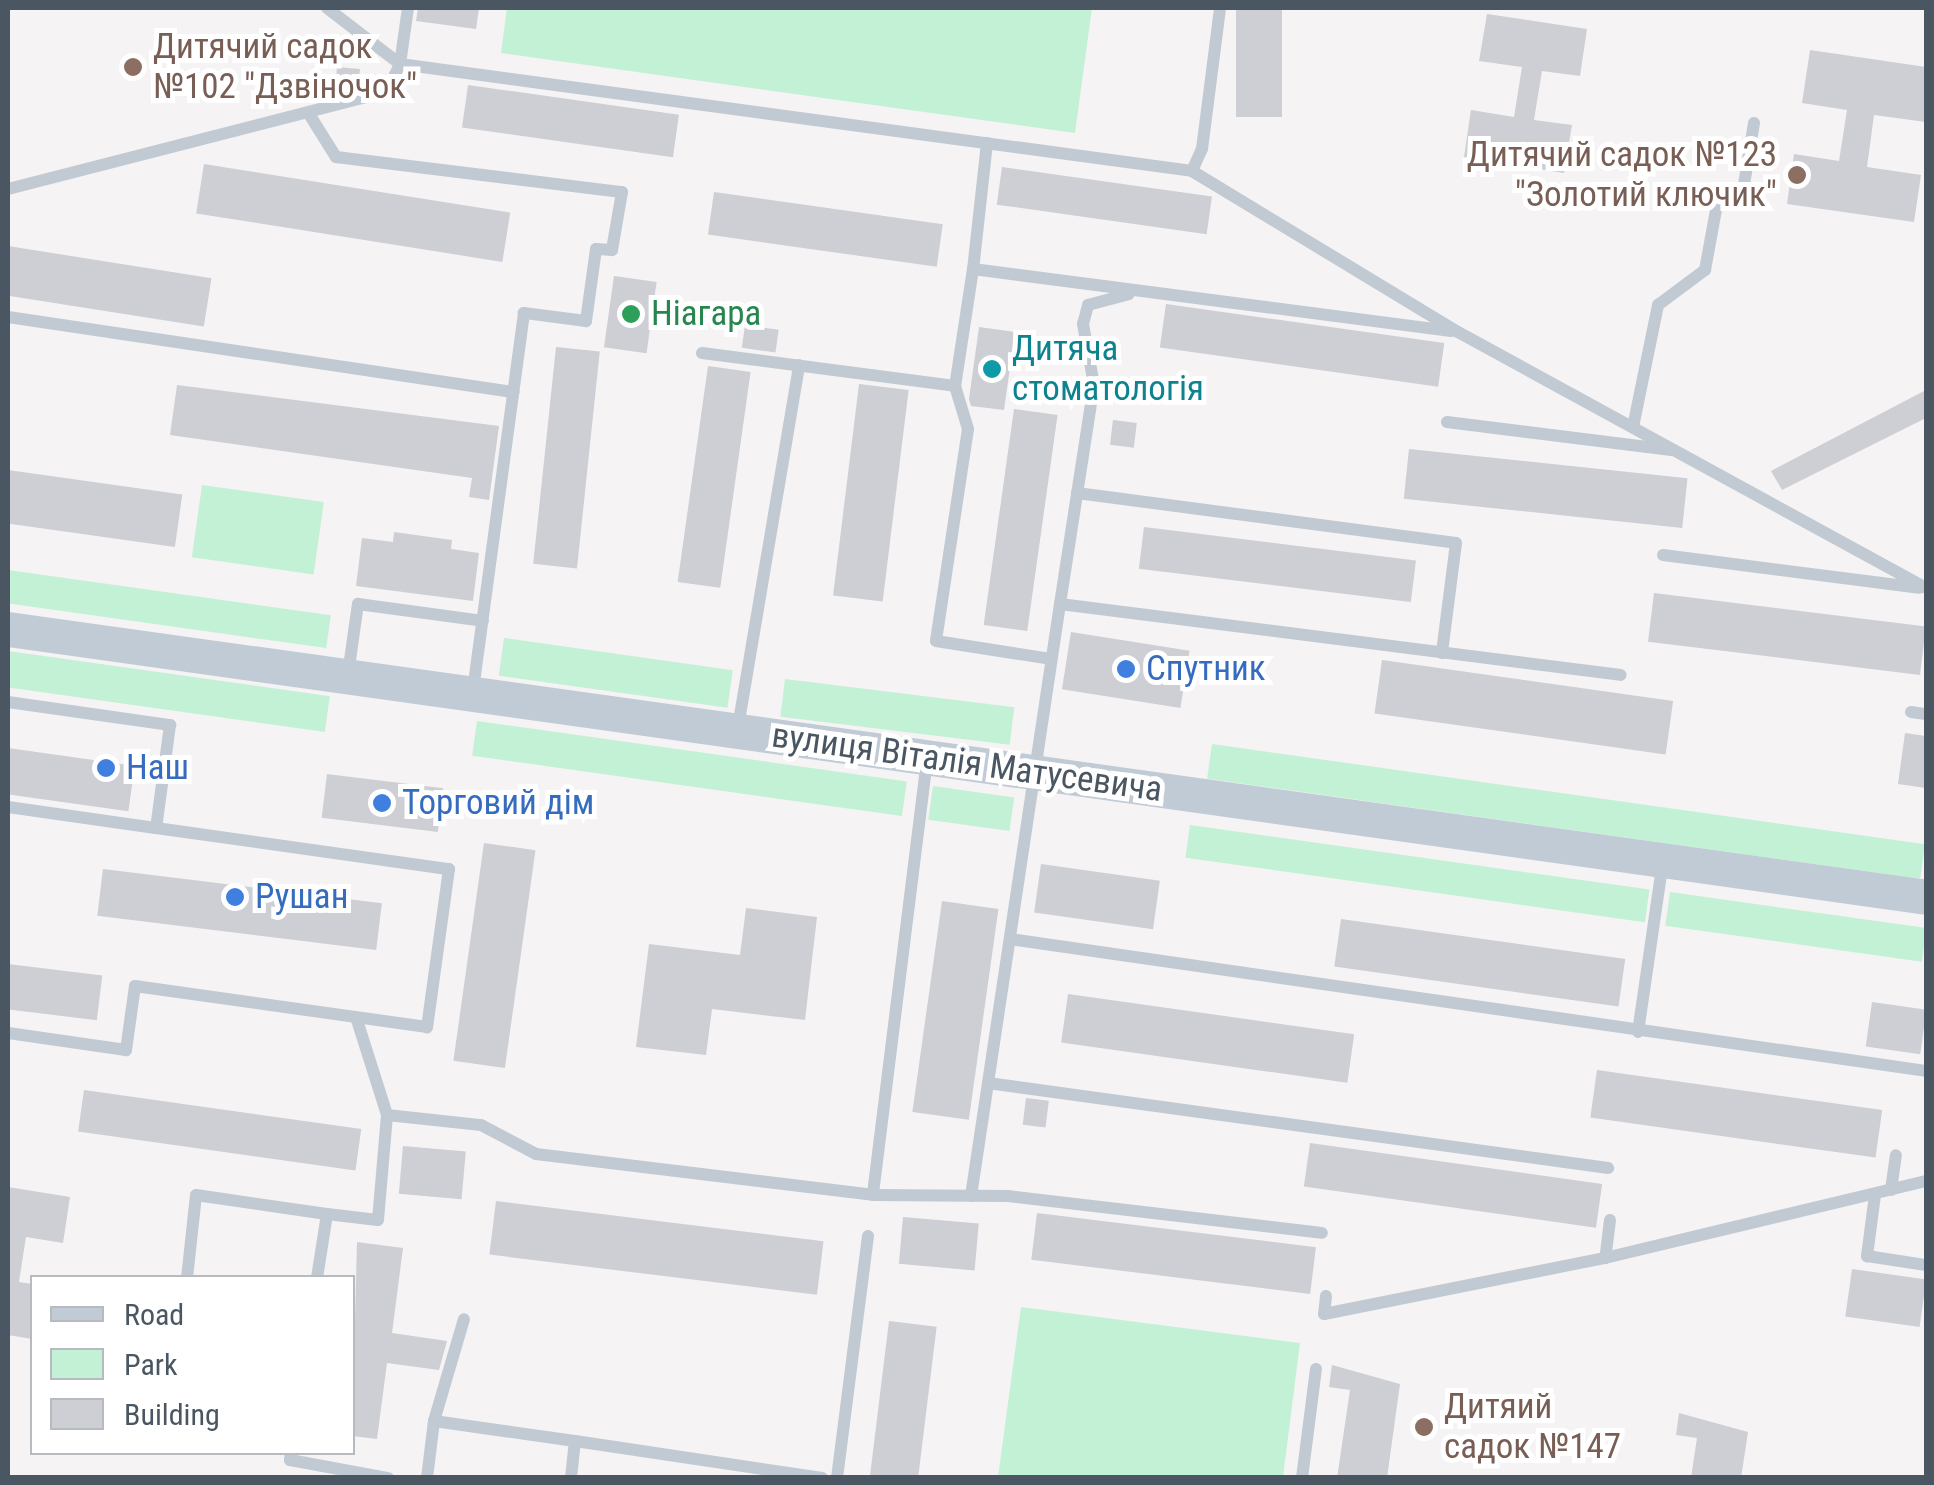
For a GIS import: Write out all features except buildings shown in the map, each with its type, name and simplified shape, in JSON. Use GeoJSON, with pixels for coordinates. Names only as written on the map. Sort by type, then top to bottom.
{"type":"FeatureCollection","features":[{"type":"Feature","properties":{"kind":"street","name":"вулиця Віталія Матусевича"},"geometry":{"type":"LineString","coordinates":[[8,628],[1926,897]]}},
{"type":"Feature","properties":{"kind":"lane"},"geometry":{"type":"LineString","coordinates":[[328,8],[400,64],[1192,171],[1458,332],[1926,589]]}},
{"type":"Feature","properties":{"kind":"lane"},"geometry":{"type":"LineString","coordinates":[[8,190],[386,92],[400,64],[408,8]]}},
{"type":"Feature","properties":{"kind":"lane"},"geometry":{"type":"LineString","coordinates":[[1192,171],[1202,149],[1220,8]]}},
{"type":"Feature","properties":{"kind":"lane"},"geometry":{"type":"LineString","coordinates":[[309,114],[336,157],[622,192],[612,250],[596,249],[586,321],[524,313],[473,694]]}},
{"type":"Feature","properties":{"kind":"lane"},"geometry":{"type":"LineString","coordinates":[[1633,427],[1658,305],[1705,270],[1719,194],[1742,198],[1754,123]]}},
{"type":"Feature","properties":{"kind":"lane"},"geometry":{"type":"LineString","coordinates":[[987,143],[955,386],[968,429],[936,641],[1050,659]]}},
{"type":"Feature","properties":{"kind":"lane"},"geometry":{"type":"LineString","coordinates":[[973,269],[1458,332]]}},
{"type":"Feature","properties":{"kind":"lane"},"geometry":{"type":"LineString","coordinates":[[971,1196],[1094,385],[1084,324],[1088,305],[1147,292]]}},
{"type":"Feature","properties":{"kind":"lane"},"geometry":{"type":"LineString","coordinates":[[8,317],[513,392]]}},
{"type":"Feature","properties":{"kind":"lane"},"geometry":{"type":"LineString","coordinates":[[702,353],[955,386]]}},
{"type":"Feature","properties":{"kind":"lane"},"geometry":{"type":"LineString","coordinates":[[738,731],[800,365]]}},
{"type":"Feature","properties":{"kind":"lane"},"geometry":{"type":"LineString","coordinates":[[1447,422],[1679,451]]}},
{"type":"Feature","properties":{"kind":"lane"},"geometry":{"type":"LineString","coordinates":[[1077,493],[1456,543],[1442,653]]}},
{"type":"Feature","properties":{"kind":"lane"},"geometry":{"type":"LineString","coordinates":[[1664,554],[1926,589]]}},
{"type":"Feature","properties":{"kind":"lane"},"geometry":{"type":"LineString","coordinates":[[348,676],[358,604],[483,622]]}},
{"type":"Feature","properties":{"kind":"lane"},"geometry":{"type":"LineString","coordinates":[[1060,604],[1621,675]]}},
{"type":"Feature","properties":{"kind":"lane"},"geometry":{"type":"LineString","coordinates":[[8,702],[170,725],[156,828]]}},
{"type":"Feature","properties":{"kind":"lane"},"geometry":{"type":"LineString","coordinates":[[1911,712],[1926,714]]}},
{"type":"Feature","properties":{"kind":"lane"},"geometry":{"type":"LineString","coordinates":[[873,1195],[927,757]]}},
{"type":"Feature","properties":{"kind":"lane"},"geometry":{"type":"LineString","coordinates":[[8,807],[449,869],[427,1027],[135,986],[126,1050],[8,1033]]}},
{"type":"Feature","properties":{"kind":"lane"},"geometry":{"type":"LineString","coordinates":[[1638,1032],[1664,860]]}},
{"type":"Feature","properties":{"kind":"lane"},"geometry":{"type":"LineString","coordinates":[[1010,939],[1926,1071]]}},
{"type":"Feature","properties":{"kind":"lane"},"geometry":{"type":"LineString","coordinates":[[188,1275],[196,1195],[378,1220],[387,1114],[356,1017]]}},
{"type":"Feature","properties":{"kind":"lane"},"geometry":{"type":"LineString","coordinates":[[988,1083],[1608,1168]]}},
{"type":"Feature","properties":{"kind":"lane"},"geometry":{"type":"LineString","coordinates":[[387,1114],[480,1125],[536,1154],[873,1195],[971,1196],[1322,1233]]}},
{"type":"Feature","properties":{"kind":"lane"},"geometry":{"type":"LineString","coordinates":[[1891,1190],[1896,1155]]}},
{"type":"Feature","properties":{"kind":"lane"},"geometry":{"type":"LineString","coordinates":[[1326,1296],[1324,1314],[1605,1258],[1926,1181]]}},
{"type":"Feature","properties":{"kind":"lane"},"geometry":{"type":"LineString","coordinates":[[1874,1195],[1867,1256],[1926,1265]]}},
{"type":"Feature","properties":{"kind":"lane"},"geometry":{"type":"LineString","coordinates":[[317,1275],[327,1214]]}},
{"type":"Feature","properties":{"kind":"lane"},"geometry":{"type":"LineString","coordinates":[[1605,1258],[1610,1220]]}},
{"type":"Feature","properties":{"kind":"lane"},"geometry":{"type":"LineString","coordinates":[[837,1478],[868,1236]]}},
{"type":"Feature","properties":{"kind":"lane"},"geometry":{"type":"LineString","coordinates":[[427,1478],[434,1421],[464,1319]]}},
{"type":"Feature","properties":{"kind":"lane"},"geometry":{"type":"LineString","coordinates":[[1302,1478],[1316,1369]]}},
{"type":"Feature","properties":{"kind":"lane"},"geometry":{"type":"LineString","coordinates":[[434,1421],[822,1478]]}},
{"type":"Feature","properties":{"kind":"lane"},"geometry":{"type":"LineString","coordinates":[[571,1478],[575,1440]]}},
{"type":"Feature","properties":{"kind":"lane"},"geometry":{"type":"LineString","coordinates":[[291,1455],[290,1460],[388,1478]]}},
{"type":"Feature","properties":{"kind":"green space"},"geometry":{"type":"Polygon","coordinates":[[[507,8],[1092,8],[1075,133],[501,53],[507,8]]]}},
{"type":"Feature","properties":{"kind":"green space"},"geometry":{"type":"Polygon","coordinates":[[[202,485],[324,502],[314,574],[192,557],[202,485]]]}},
{"type":"Feature","properties":{"kind":"green space"},"geometry":{"type":"Polygon","coordinates":[[[8,570],[331,615],[326,648],[8,603],[8,570]]]}},
{"type":"Feature","properties":{"kind":"green space"},"geometry":{"type":"Polygon","coordinates":[[[504,638],[733,670],[727,708],[499,676],[504,638]]]}},
{"type":"Feature","properties":{"kind":"green space"},"geometry":{"type":"Polygon","coordinates":[[[8,651],[330,696],[325,732],[8,687],[8,651]]]}},
{"type":"Feature","properties":{"kind":"green space"},"geometry":{"type":"Polygon","coordinates":[[[785,679],[1014,707],[1010,745],[780,717],[785,679]]]}},
{"type":"Feature","properties":{"kind":"green space"},"geometry":{"type":"Polygon","coordinates":[[[477,721],[907,781],[902,816],[472,756],[477,721]]]}},
{"type":"Feature","properties":{"kind":"green space"},"geometry":{"type":"Polygon","coordinates":[[[1212,744],[1925,844],[1920,879],[1207,779],[1212,744]]]}},
{"type":"Feature","properties":{"kind":"green space"},"geometry":{"type":"Polygon","coordinates":[[[933,786],[1014,797],[1009,831],[928,820],[933,786]]]}},
{"type":"Feature","properties":{"kind":"green space"},"geometry":{"type":"Polygon","coordinates":[[[1190,825],[1649,890],[1645,922],[1185,858],[1190,825]]]}},
{"type":"Feature","properties":{"kind":"green space"},"geometry":{"type":"Polygon","coordinates":[[[1670,892],[1926,928],[1922,962],[1665,926],[1670,892]]]}},
{"type":"Feature","properties":{"kind":"green space"},"geometry":{"type":"Polygon","coordinates":[[[1021,1307],[1300,1343],[1283,1477],[998,1477],[1021,1307]]]}},
{"type":"Feature","properties":{"kind":"place","name":"Дитячий садок №102 \"Дзвіночок\""},"geometry":{"type":"Point","coordinates":[133,67]}},
{"type":"Feature","properties":{"kind":"place","name":"Дитячий садок №123 \"Золотий ключик\""},"geometry":{"type":"Point","coordinates":[1797,175]}},
{"type":"Feature","properties":{"kind":"place","name":"Ніагара"},"geometry":{"type":"Point","coordinates":[631,314]}},
{"type":"Feature","properties":{"kind":"place","name":"Дитяча стоматологія"},"geometry":{"type":"Point","coordinates":[992,369]}},
{"type":"Feature","properties":{"kind":"place","name":"Спутник"},"geometry":{"type":"Point","coordinates":[1126,669]}},
{"type":"Feature","properties":{"kind":"place","name":"Наш"},"geometry":{"type":"Point","coordinates":[106,768]}},
{"type":"Feature","properties":{"kind":"place","name":"Торговий дім"},"geometry":{"type":"Point","coordinates":[382,803]}},
{"type":"Feature","properties":{"kind":"place","name":"Рушан"},"geometry":{"type":"Point","coordinates":[235,897]}},
{"type":"Feature","properties":{"kind":"place","name":"Дитяий садок №147"},"geometry":{"type":"Point","coordinates":[1424,1427]}}]}
